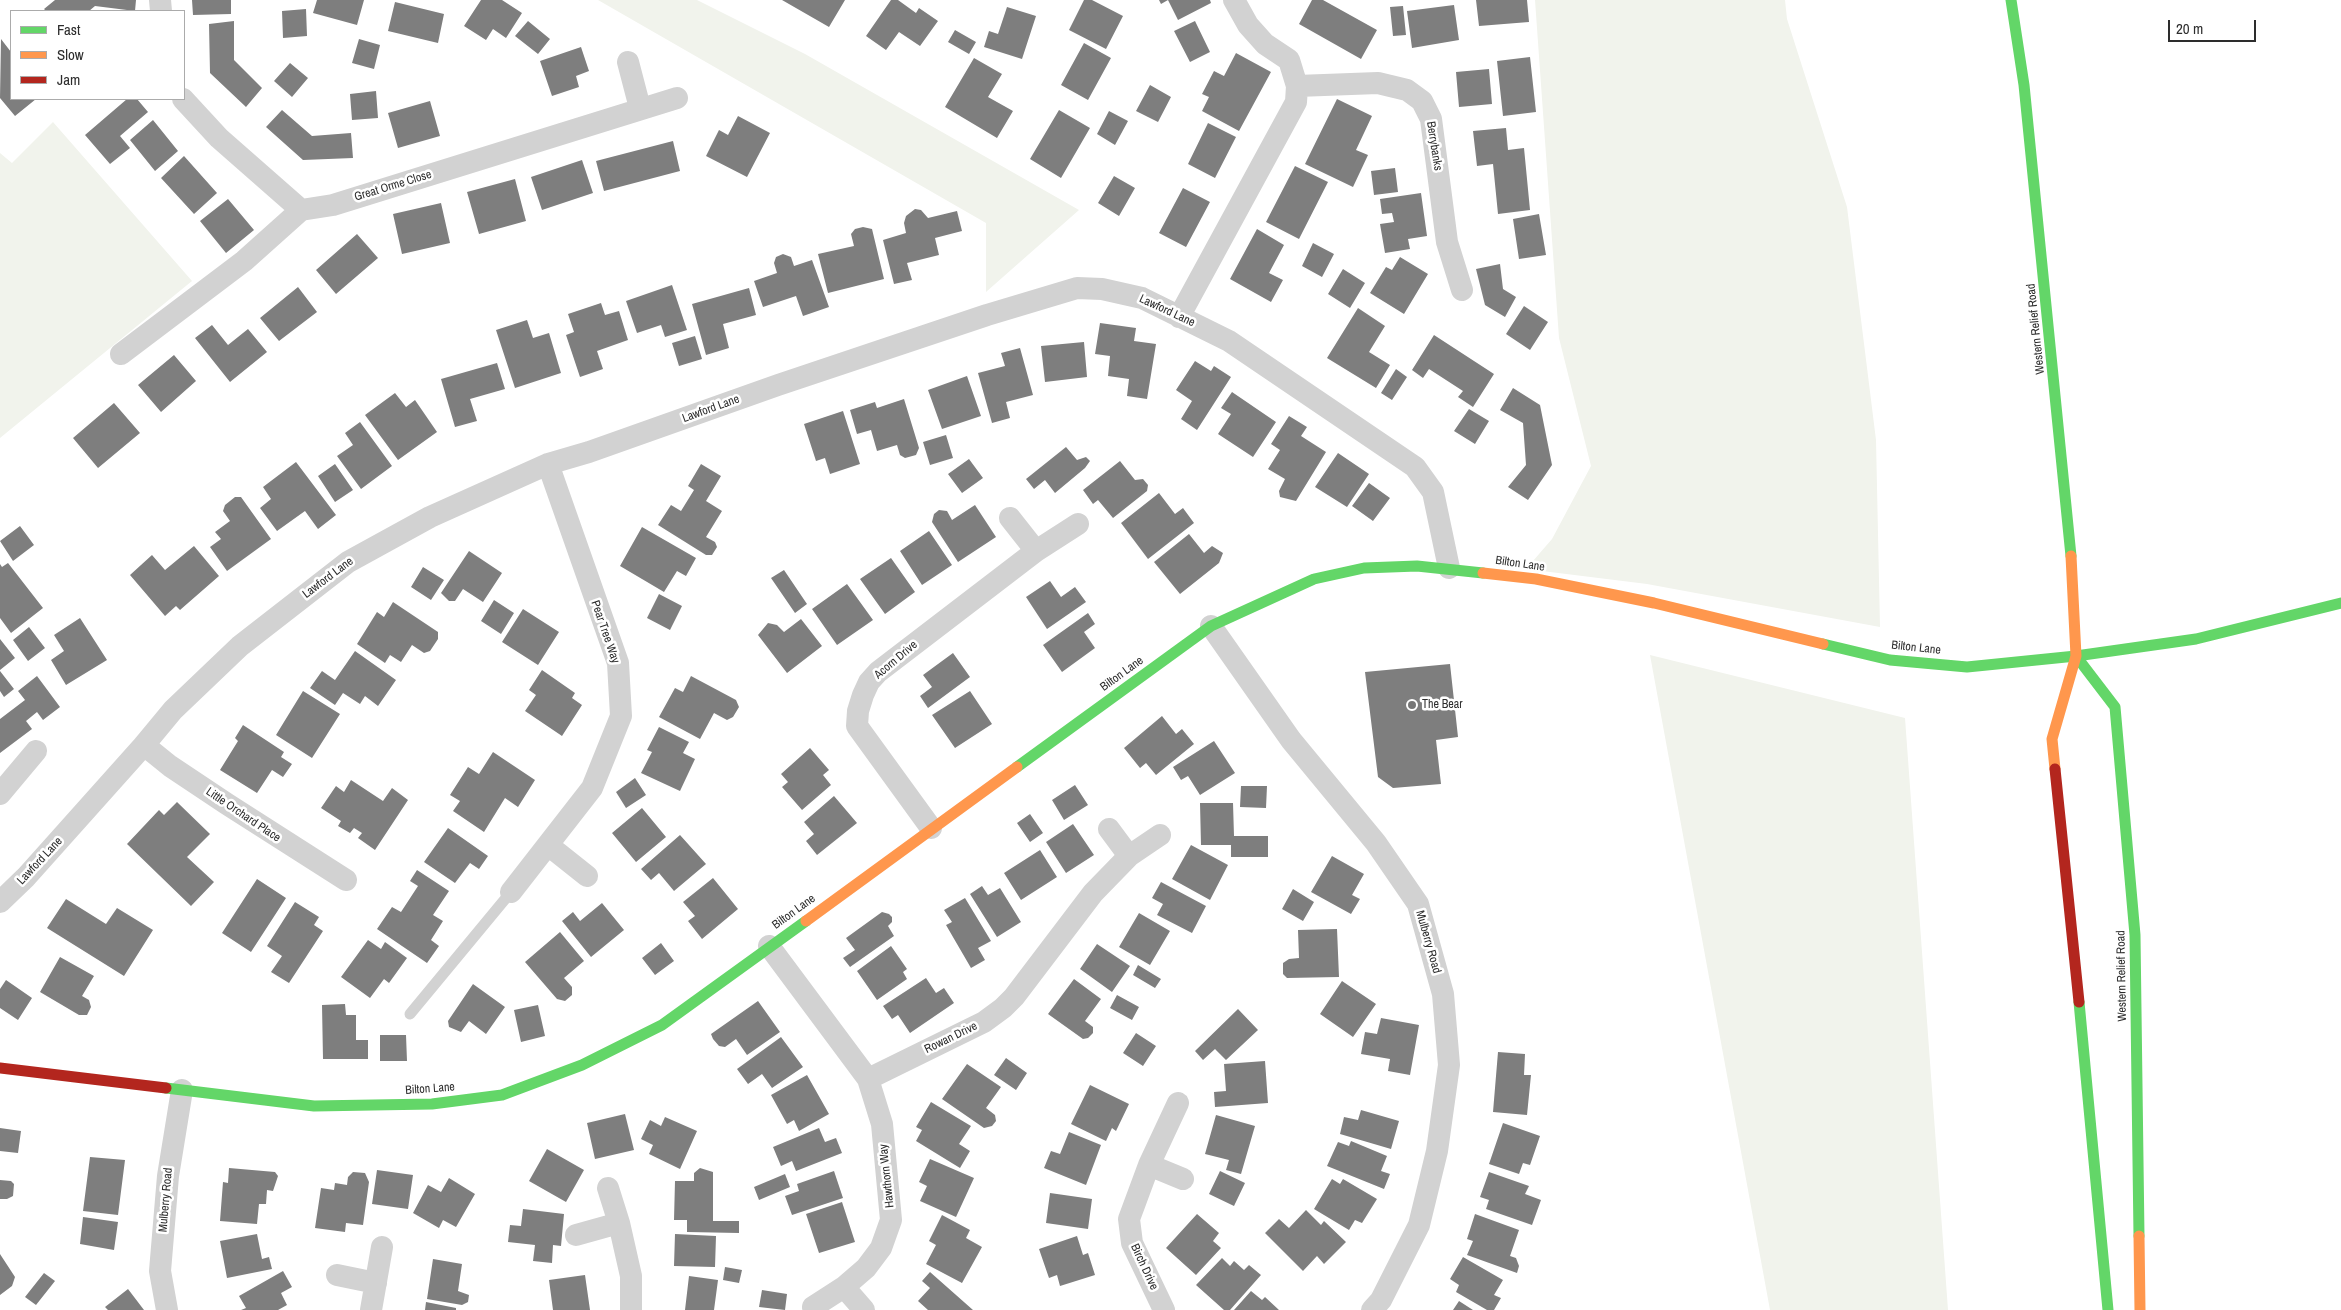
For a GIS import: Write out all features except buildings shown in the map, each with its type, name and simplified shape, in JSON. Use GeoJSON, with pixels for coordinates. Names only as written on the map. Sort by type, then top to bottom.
{"type":"FeatureCollection","features":[{"type":"Feature","properties":{"kind":"main road","name":"Western Relief Road"},"geometry":{"type":"LineString","coordinates":[[2011,0],[2024,85],[2072,559],[2076,656],[2052,739],[2090,1096],[2108,1310]]}},
{"type":"Feature","properties":{"kind":"main road","name":"Bilton Lane"},"geometry":{"type":"LineString","coordinates":[[0,1068],[314,1106],[432,1104],[502,1095],[582,1065],[662,1025],[1211,626],[1314,579],[1387,566],[1449,568],[1536,579],[1654,603],[1890,660],[1967,667],[2076,656],[2196,639],[2341,603]]}},
{"type":"Feature","properties":{"kind":"main road","name":"Western Relief Road"},"geometry":{"type":"LineString","coordinates":[[2076,656],[2115,706],[2135,935],[2140,1310]]}},
{"type":"Feature","properties":{"kind":"street"},"geometry":{"type":"LineString","coordinates":[[1179,317],[1296,102],[1297,86],[1289,60],[1265,44],[1248,25],[1234,0]]}},
{"type":"Feature","properties":{"kind":"street"},"geometry":{"type":"LineString","coordinates":[[628,62],[640,108]]}},
{"type":"Feature","properties":{"kind":"street","name":"Berrybanks"},"geometry":{"type":"LineString","coordinates":[[1297,86],[1378,83],[1407,90],[1422,101],[1431,119],[1447,242],[1462,290]]}},
{"type":"Feature","properties":{"kind":"street","name":"Great Orme Close"},"geometry":{"type":"LineString","coordinates":[[301,210],[333,205],[677,98]]}},
{"type":"Feature","properties":{"kind":"street"},"geometry":{"type":"LineString","coordinates":[[121,354],[244,261],[301,210],[219,138],[184,100]]}},
{"type":"Feature","properties":{"kind":"street","name":"Lawford Lane"},"geometry":{"type":"LineString","coordinates":[[0,902],[26,877],[173,710],[240,646],[348,562],[430,517],[548,464],[589,452],[778,385],[1077,288],[1102,289],[1142,298],[1230,341],[1415,467],[1433,492],[1449,568]]}},
{"type":"Feature","properties":{"kind":"street","name":"Pear Tree Way"},"geometry":{"type":"LineString","coordinates":[[512,892],[592,788],[621,716],[618,663],[548,464]]}},
{"type":"Feature","properties":{"kind":"street"},"geometry":{"type":"LineString","coordinates":[[1010,518],[1036,551]]}},
{"type":"Feature","properties":{"kind":"street","name":"Acorn Drive"},"geometry":{"type":"LineString","coordinates":[[931,828],[857,726],[858,711],[863,695],[878,672],[1036,551],[1078,524]]}},
{"type":"Feature","properties":{"kind":"street","name":"Mulberry Road"},"geometry":{"type":"LineString","coordinates":[[1211,626],[1291,740],[1376,843],[1418,904],[1443,994],[1449,1065],[1437,1151],[1419,1225],[1381,1300],[1372,1310]]}},
{"type":"Feature","properties":{"kind":"street","name":"Little Orchard Place"},"geometry":{"type":"LineString","coordinates":[[144,745],[219,799],[346,880]]}},
{"type":"Feature","properties":{"kind":"street"},"geometry":{"type":"LineString","coordinates":[[3,785],[36,751]]}},
{"type":"Feature","properties":{"kind":"street"},"geometry":{"type":"LineString","coordinates":[[1109,829],[1129,856]]}},
{"type":"Feature","properties":{"kind":"street","name":"Rowan Drive"},"geometry":{"type":"LineString","coordinates":[[868,1079],[984,1022],[1002,1008],[1014,997],[1093,893],[1129,856],[1160,835]]}},
{"type":"Feature","properties":{"kind":"street"},"geometry":{"type":"LineString","coordinates":[[548,845],[587,876]]}},
{"type":"Feature","properties":{"kind":"street"},"geometry":{"type":"LineString","coordinates":[[770,946],[868,1079]]}},
{"type":"Feature","properties":{"kind":"street","name":"Hawthorn Way"},"geometry":{"type":"LineString","coordinates":[[814,1307],[844,1287],[866,1268],[881,1248],[891,1220],[882,1124],[868,1079]]}},
{"type":"Feature","properties":{"kind":"street","name":"Mulberry Road"},"geometry":{"type":"LineString","coordinates":[[167,1310],[160,1271],[168,1176],[182,1090]]}},
{"type":"Feature","properties":{"kind":"street","name":"Birch Drive"},"geometry":{"type":"LineString","coordinates":[[1164,1310],[1132,1243],[1129,1219],[1149,1165],[1178,1102]]}},
{"type":"Feature","properties":{"kind":"street"},"geometry":{"type":"LineString","coordinates":[[1149,1165],[1183,1179]]}},
{"type":"Feature","properties":{"kind":"street"},"geometry":{"type":"LineString","coordinates":[[608,1188],[619,1223],[630,1276],[631,1310]]}},
{"type":"Feature","properties":{"kind":"street"},"geometry":{"type":"LineString","coordinates":[[576,1235],[619,1223]]}},
{"type":"Feature","properties":{"kind":"street"},"geometry":{"type":"LineString","coordinates":[[371,1310],[382,1247]]}},
{"type":"Feature","properties":{"kind":"street"},"geometry":{"type":"LineString","coordinates":[[337,1275],[376,1283]]}},
{"type":"Feature","properties":{"kind":"street"},"geometry":{"type":"LineString","coordinates":[[844,1287],[864,1310]]}},
{"type":"Feature","properties":{"kind":"lane"},"geometry":{"type":"LineString","coordinates":[[410,1014],[512,892]]}},
{"type":"Feature","properties":{"kind":"shaded area"},"geometry":{"type":"Polygon","coordinates":[[[598,0],[697,0],[805,54],[1079,210],[986,292],[986,223],[598,0]]]}},
{"type":"Feature","properties":{"kind":"shaded area"},"geometry":{"type":"Polygon","coordinates":[[[1535,0],[1785,0],[1787,19],[1847,207],[1876,440],[1880,627],[1647,584],[1526,569],[1552,539],[1591,466],[1559,338],[1535,0]]]}},
{"type":"Feature","properties":{"kind":"shaded area"},"geometry":{"type":"Polygon","coordinates":[[[53,122],[192,281],[0,438],[0,153],[12,163],[53,122]]]}},
{"type":"Feature","properties":{"kind":"shaded area"},"geometry":{"type":"Polygon","coordinates":[[[1650,655],[1905,718],[1948,1310],[1770,1310],[1650,655]]]}},
{"type":"Feature","properties":{"kind":"traffic: fast"},"geometry":{"type":"LineString","coordinates":[[2011,0],[2024,85],[2071,556]]}},
{"type":"Feature","properties":{"kind":"traffic: fast"},"geometry":{"type":"LineString","coordinates":[[1017,767],[1211,626],[1314,579],[1364,568],[1417,566],[1483,573]]}},
{"type":"Feature","properties":{"kind":"traffic: fast"},"geometry":{"type":"LineString","coordinates":[[1823,644],[1890,660],[1967,667],[2076,656],[2196,639],[2341,603]]}},
{"type":"Feature","properties":{"kind":"traffic: fast"},"geometry":{"type":"LineString","coordinates":[[2076,656],[2115,707],[2135,935],[2139,1236]]}},
{"type":"Feature","properties":{"kind":"traffic: fast"},"geometry":{"type":"LineString","coordinates":[[166,1088],[314,1106],[432,1104],[502,1095],[582,1065],[662,1025],[806,921]]}},
{"type":"Feature","properties":{"kind":"traffic: fast"},"geometry":{"type":"LineString","coordinates":[[2079,1002],[2108,1310]]}},
{"type":"Feature","properties":{"kind":"traffic: slow"},"geometry":{"type":"LineString","coordinates":[[2055,769],[2052,739],[2076,656],[2071,556]]}},
{"type":"Feature","properties":{"kind":"traffic: slow"},"geometry":{"type":"LineString","coordinates":[[1483,573],[1536,579],[1654,603],[1823,644]]}},
{"type":"Feature","properties":{"kind":"traffic: slow"},"geometry":{"type":"LineString","coordinates":[[806,921],[1017,767]]}},
{"type":"Feature","properties":{"kind":"traffic: slow"},"geometry":{"type":"LineString","coordinates":[[2139,1236],[2140,1310]]}},
{"type":"Feature","properties":{"kind":"traffic: jam"},"geometry":{"type":"LineString","coordinates":[[2055,769],[2079,1002]]}},
{"type":"Feature","properties":{"kind":"traffic: jam"},"geometry":{"type":"LineString","coordinates":[[0,1068],[166,1088]]}},
{"type":"Feature","properties":{"kind":"place","name":"The Bear"},"geometry":{"type":"Point","coordinates":[1412,705]}}]}
